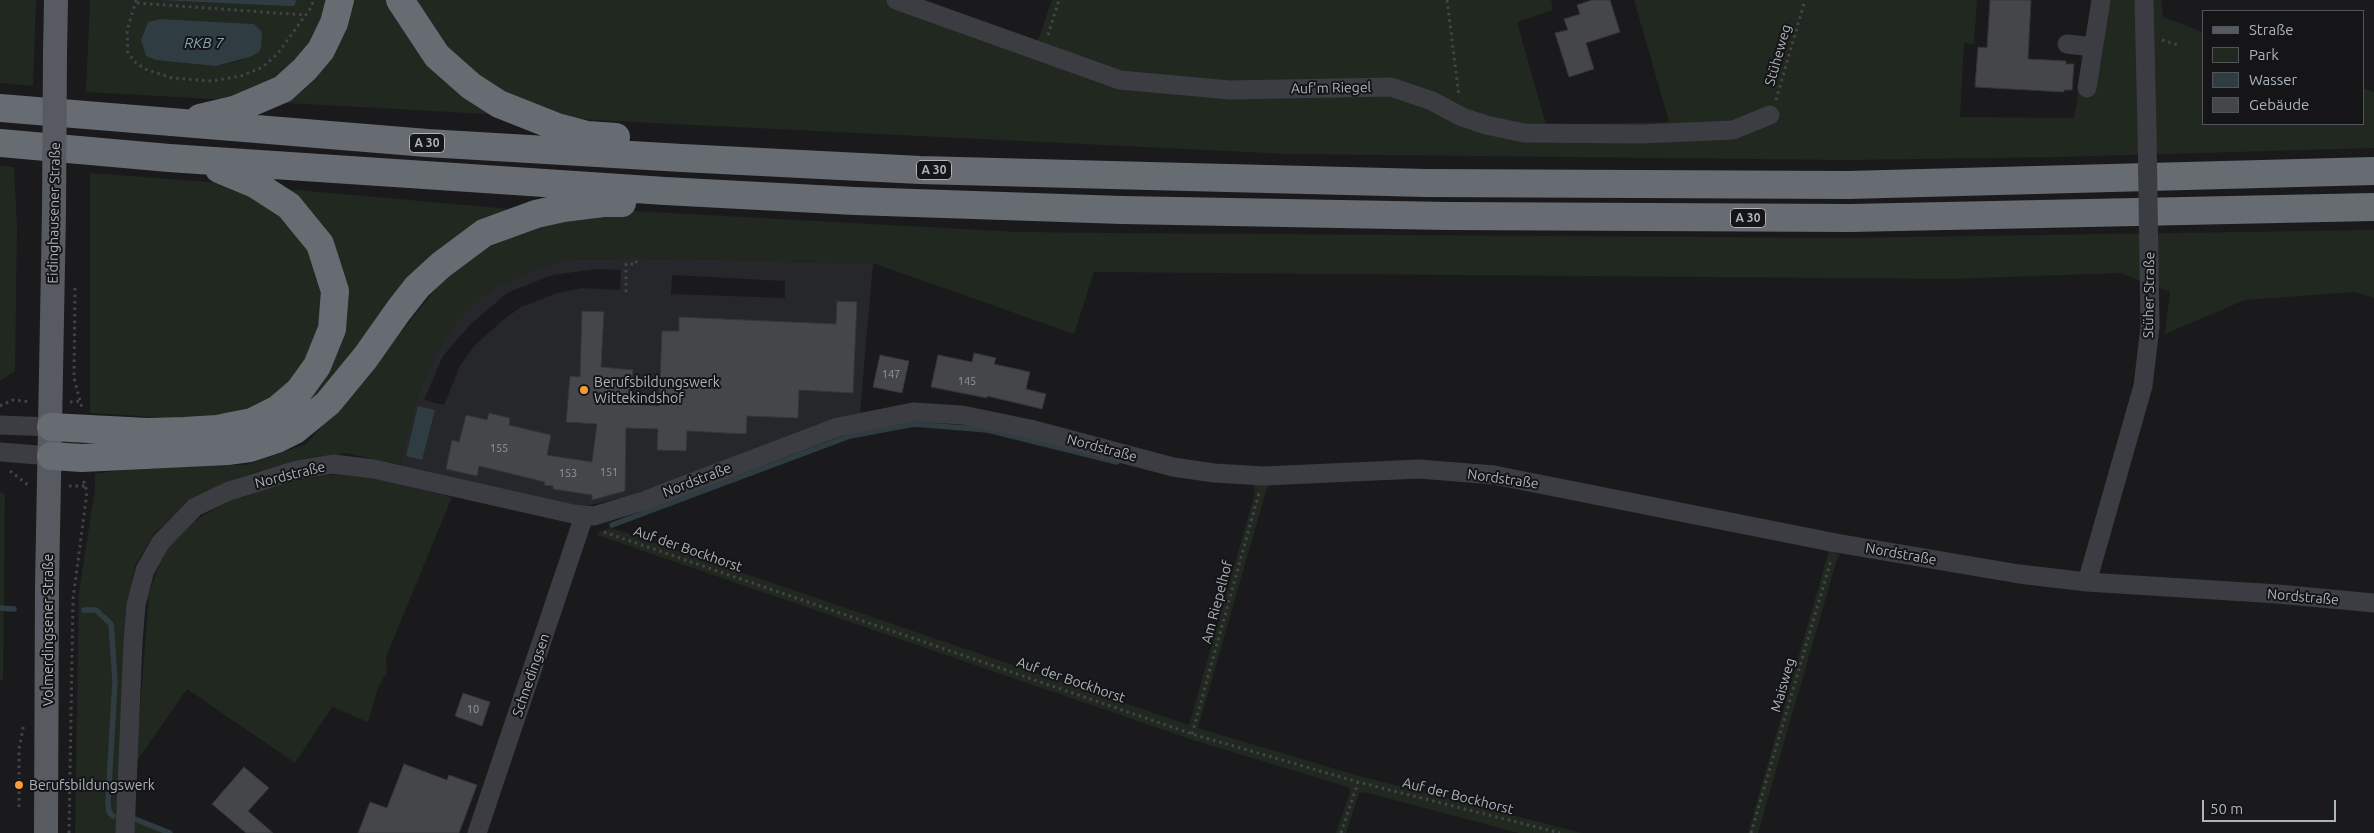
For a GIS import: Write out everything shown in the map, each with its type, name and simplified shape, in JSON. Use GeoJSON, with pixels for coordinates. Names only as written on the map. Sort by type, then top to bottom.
{"type":"FeatureCollection","features":[{"type":"Feature","properties":{"kind":"highway"},"geometry":{"type":"LineString","coordinates":[[174,124],[234,110],[284,89],[321,50],[334,23],[340,0]]}},
{"type":"Feature","properties":{"kind":"highway"},"geometry":{"type":"LineString","coordinates":[[400,0],[437,56],[471,86],[499,104],[557,127],[587,135],[627,138],[682,158]]}},
{"type":"Feature","properties":{"kind":"highway","name":"A 30"},"geometry":{"type":"LineString","coordinates":[[0,108],[174,124],[427,143],[920,170],[1436,183],[1848,185],[2374,171]]}},
{"type":"Feature","properties":{"kind":"highway","name":"A 30"},"geometry":{"type":"LineString","coordinates":[[0,142],[169,158],[665,191],[855,201],[1448,216],[1850,218],[2374,207]]}},
{"type":"Feature","properties":{"kind":"highway"},"geometry":{"type":"LineString","coordinates":[[51,427],[147,432],[217,429],[252,422],[278,408],[299,391],[317,366],[332,329],[334,292],[320,244],[289,206],[255,184],[219,169],[169,158]]}},
{"type":"Feature","properties":{"kind":"highway"},"geometry":{"type":"LineString","coordinates":[[50,456],[82,458],[227,451],[250,448],[277,439],[295,430],[328,402],[365,358],[417,287],[441,265],[484,233],[536,214],[563,208],[603,203],[642,204],[665,191]]}},
{"type":"Feature","properties":{"kind":"main road","name":"Eidinghausener Straße"},"geometry":{"type":"LineString","coordinates":[[51,427],[56,0]]}},
{"type":"Feature","properties":{"kind":"main road","name":"Volmerdingsener Straße"},"geometry":{"type":"LineString","coordinates":[[46,833],[47,586],[51,427]]}},
{"type":"Feature","properties":{"kind":"street","name":"Auf'm Riegel"},"geometry":{"type":"LineString","coordinates":[[896,0],[1120,80],[1178,87],[1230,90],[1391,87],[1432,101],[1462,117],[1486,125],[1524,133],[1641,134],[1733,130],[1770,115]]}},
{"type":"Feature","properties":{"kind":"street"},"geometry":{"type":"LineString","coordinates":[[2087,88],[2101,0]]}},
{"type":"Feature","properties":{"kind":"street","name":"Stüher Straße"},"geometry":{"type":"LineString","coordinates":[[2087,582],[2143,386],[2150,327],[2144,0]]}},
{"type":"Feature","properties":{"kind":"street"},"geometry":{"type":"LineString","coordinates":[[2067,44],[2094,47]]}},
{"type":"Feature","properties":{"kind":"street","name":"Nordstraße"},"geometry":{"type":"LineString","coordinates":[[125,833],[136,605],[145,570],[161,542],[195,507],[229,491],[297,470],[333,464],[374,469],[419,478],[583,520],[646,500],[838,427],[913,412],[962,415],[1030,428],[1173,467],[1214,473],[1264,476],[1419,469],[1494,475],[1836,543],[2019,574],[2087,582],[2278,594],[2374,604]]}},
{"type":"Feature","properties":{"kind":"street"},"geometry":{"type":"LineString","coordinates":[[0,425],[51,427]]}},
{"type":"Feature","properties":{"kind":"street"},"geometry":{"type":"LineString","coordinates":[[0,452],[50,456]]}},
{"type":"Feature","properties":{"kind":"street","name":"Schnedingsen"},"geometry":{"type":"LineString","coordinates":[[477,833],[583,520]]}},
{"type":"Feature","properties":{"kind":"path"},"geometry":{"type":"LineString","coordinates":[[306,15],[136,2],[127,31],[128,53],[135,62],[145,69],[172,78],[211,81],[241,76],[262,67],[278,53],[306,15],[314,0]]}},
{"type":"Feature","properties":{"kind":"path"},"geometry":{"type":"LineString","coordinates":[[1042,52],[1059,0]]}},
{"type":"Feature","properties":{"kind":"path"},"geometry":{"type":"LineString","coordinates":[[1447,0],[1462,117]]}},
{"type":"Feature","properties":{"kind":"path","name":"Stüheweg"},"geometry":{"type":"LineString","coordinates":[[1770,115],[1805,0]]}},
{"type":"Feature","properties":{"kind":"path"},"geometry":{"type":"LineString","coordinates":[[626,292],[626,264],[640,262]]}},
{"type":"Feature","properties":{"kind":"path"},"geometry":{"type":"LineString","coordinates":[[75,282],[74,378],[77,394],[81,401],[82,428]]}},
{"type":"Feature","properties":{"kind":"path"},"geometry":{"type":"LineString","coordinates":[[69,833],[74,598],[87,492],[82,477],[82,458]]}},
{"type":"Feature","properties":{"kind":"path","name":"Am Riepelhof"},"geometry":{"type":"LineString","coordinates":[[1192,734],[1264,476]]}},
{"type":"Feature","properties":{"kind":"path","name":"Auf der Bockhorst"},"geometry":{"type":"LineString","coordinates":[[583,520],[1192,734],[1358,782],[1560,833]]}},
{"type":"Feature","properties":{"kind":"path","name":"Maisweg"},"geometry":{"type":"LineString","coordinates":[[1751,833],[1836,543]]}},
{"type":"Feature","properties":{"kind":"path"},"geometry":{"type":"LineString","coordinates":[[1341,833],[1358,782]]}},
{"type":"Feature","properties":{"kind":"shaded area"},"geometry":{"type":"Polygon","coordinates":[[[632,258],[873,263],[860,413],[628,496],[582,507],[400,465],[415,402],[425,376],[437,351],[455,322],[475,302],[496,286],[539,267],[567,259],[632,258]],[[597,269],[552,275],[507,293],[470,325],[443,356],[424,400],[444,405],[460,366],[474,346],[521,307],[557,293],[583,288],[620,290],[621,270],[597,269]],[[672,275],[671,294],[785,298],[785,281],[672,275]]]}},
{"type":"Feature","properties":{"kind":"green space"},"geometry":{"type":"Polygon","coordinates":[[[0,0],[36,0],[33,86],[0,83],[0,0]]]}},
{"type":"Feature","properties":{"kind":"green space"},"geometry":{"type":"Polygon","coordinates":[[[90,0],[158,0],[293,6],[297,0],[916,0],[1037,43],[1052,0],[1551,0],[1553,10],[1517,22],[1546,125],[1669,122],[1634,0],[1977,0],[1974,44],[1964,43],[1960,117],[2074,118],[2095,0],[2161,0],[2163,17],[2202,32],[2202,125],[2364,125],[2364,88],[2374,92],[2374,148],[2061,157],[1848,160],[1288,154],[632,122],[86,92],[90,0]],[[161,19],[216,66],[242,60],[259,52],[262,32],[254,24],[161,19]]]}},
{"type":"Feature","properties":{"kind":"green space"},"geometry":{"type":"Polygon","coordinates":[[[0,166],[14,167],[17,227],[15,371],[0,381],[0,166]]]}},
{"type":"Feature","properties":{"kind":"green space"},"geometry":{"type":"Polygon","coordinates":[[[90,173],[223,183],[284,215],[310,249],[324,290],[322,325],[307,360],[292,383],[255,410],[187,419],[90,413],[90,173]]]}},
{"type":"Feature","properties":{"kind":"green space"},"geometry":{"type":"Polygon","coordinates":[[[286,189],[521,210],[358,354],[288,424],[343,333],[286,189]]]}},
{"type":"Feature","properties":{"kind":"green space"},"geometry":{"type":"Polygon","coordinates":[[[633,211],[1018,232],[1841,238],[2374,230],[2374,298],[2355,292],[2245,300],[2165,334],[2170,292],[2120,273],[1952,279],[1094,272],[1074,334],[873,263],[632,258],[567,259],[539,267],[496,286],[475,302],[455,322],[437,351],[415,402],[400,465],[346,453],[255,472],[191,498],[154,534],[135,565],[128,602],[117,833],[75,833],[79,592],[95,489],[95,474],[168,463],[246,465],[306,444],[376,364],[449,272],[487,248],[531,229],[602,213],[633,211]]]}},
{"type":"Feature","properties":{"kind":"green space"},"geometry":{"type":"Polygon","coordinates":[[[336,474],[362,475],[452,497],[386,657],[387,676],[384,677],[378,688],[368,722],[332,707],[295,763],[187,689],[136,762],[149,594],[157,570],[170,545],[189,524],[234,498],[302,479],[336,474]]]}},
{"type":"Feature","properties":{"kind":"green space"},"geometry":{"type":"Polygon","coordinates":[[[1253,482],[1271,482],[1266,491],[1198,728],[1359,776],[1582,833],[1519,833],[1364,792],[1359,793],[1346,833],[1336,833],[1350,792],[1348,787],[1193,740],[597,535],[599,532],[611,528],[1189,725],[1255,493],[1253,482]]]}},
{"type":"Feature","properties":{"kind":"green space"},"geometry":{"type":"Polygon","coordinates":[[[0,492],[5,494],[3,680],[0,681],[0,492]]]}},
{"type":"Feature","properties":{"kind":"green space"},"geometry":{"type":"Polygon","coordinates":[[[1825,547],[1840,555],[1837,559],[1758,833],[1748,833],[1828,554],[1825,547]]]}},
{"type":"Feature","properties":{"kind":"green space"},"geometry":{"type":"Polygon","coordinates":[[[133,814],[146,823],[167,833],[133,833],[133,814]]]}},
{"type":"Feature","properties":{"kind":"water"},"geometry":{"type":"Polygon","coordinates":[[[158,0],[297,0],[294,6],[286,6],[158,0]]]}},
{"type":"Feature","properties":{"kind":"water","name":"RKB 7"},"geometry":{"type":"Polygon","coordinates":[[[161,19],[254,24],[262,32],[261,47],[259,52],[250,57],[216,66],[156,60],[146,56],[141,40],[148,22],[161,19]]]}},
{"type":"Feature","properties":{"kind":"water"},"geometry":{"type":"Polygon","coordinates":[[[418,406],[435,410],[422,460],[406,456],[418,406]]]}},
{"type":"Feature","properties":{"kind":"building"},"geometry":{"type":"Polygon","coordinates":[[[1592,0],[1610,0],[1620,32],[1586,43],[1594,69],[1569,77],[1555,33],[1568,30],[1564,19],[1580,14],[1577,5],[1592,0]]]}},
{"type":"Feature","properties":{"kind":"building"},"geometry":{"type":"Polygon","coordinates":[[[1990,0],[2031,0],[2028,59],[2066,61],[2066,64],[2074,64],[2072,90],[2064,90],[2064,92],[1975,87],[1978,47],[1987,48],[1990,0]]]}},
{"type":"Feature","properties":{"kind":"building"},"geometry":{"type":"Polygon","coordinates":[[[837,301],[857,302],[853,393],[799,390],[798,418],[747,416],[746,434],[687,431],[686,451],[657,450],[658,429],[626,428],[625,491],[592,500],[592,495],[553,489],[553,486],[544,485],[545,482],[479,466],[477,476],[446,469],[452,440],[459,442],[466,415],[487,420],[489,413],[510,418],[509,425],[551,435],[547,455],[592,462],[597,424],[566,422],[570,376],[580,377],[582,311],[604,312],[601,367],[633,370],[631,404],[659,406],[662,331],[679,331],[679,317],[836,324],[837,301]]]}},
{"type":"Feature","properties":{"kind":"building"},"geometry":{"type":"Polygon","coordinates":[[[974,353],[996,358],[994,364],[1030,372],[1026,389],[1046,394],[1042,409],[987,396],[987,398],[931,387],[938,355],[972,362],[974,353]]]}},
{"type":"Feature","properties":{"kind":"building"},"geometry":{"type":"Polygon","coordinates":[[[880,355],[909,361],[902,393],[873,387],[880,355]]]}},
{"type":"Feature","properties":{"kind":"building"},"geometry":{"type":"Polygon","coordinates":[[[463,693],[490,702],[482,726],[455,716],[463,693]]]}},
{"type":"Feature","properties":{"kind":"building"},"geometry":{"type":"Polygon","coordinates":[[[404,764],[447,780],[449,775],[477,785],[459,833],[358,833],[370,802],[387,808],[404,764]]]}},
{"type":"Feature","properties":{"kind":"building"},"geometry":{"type":"Polygon","coordinates":[[[244,767],[269,788],[248,811],[273,833],[246,833],[212,804],[244,767]]]}},
{"type":"Feature","properties":{"kind":"waterway"},"geometry":{"type":"LineString","coordinates":[[612,525],[850,436],[914,424],[988,430],[1117,462]]}},
{"type":"Feature","properties":{"kind":"waterway"},"geometry":{"type":"LineString","coordinates":[[0,608],[14,609]]}},
{"type":"Feature","properties":{"kind":"waterway"},"geometry":{"type":"LineString","coordinates":[[84,610],[96,610],[111,624],[115,681],[108,802],[109,812],[113,816]]}},
{"type":"Feature","properties":{"kind":"waterway"},"geometry":{"type":"LineString","coordinates":[[130,817],[170,833]]}},
{"type":"Feature","properties":{"kind":"place","name":"Berufsbildungswerk Wittekindshof"},"geometry":{"type":"Point","coordinates":[584,390]}},
{"type":"Feature","properties":{"kind":"place","name":"Berufsbildungswerk"},"geometry":{"type":"Point","coordinates":[19,785]}}]}
